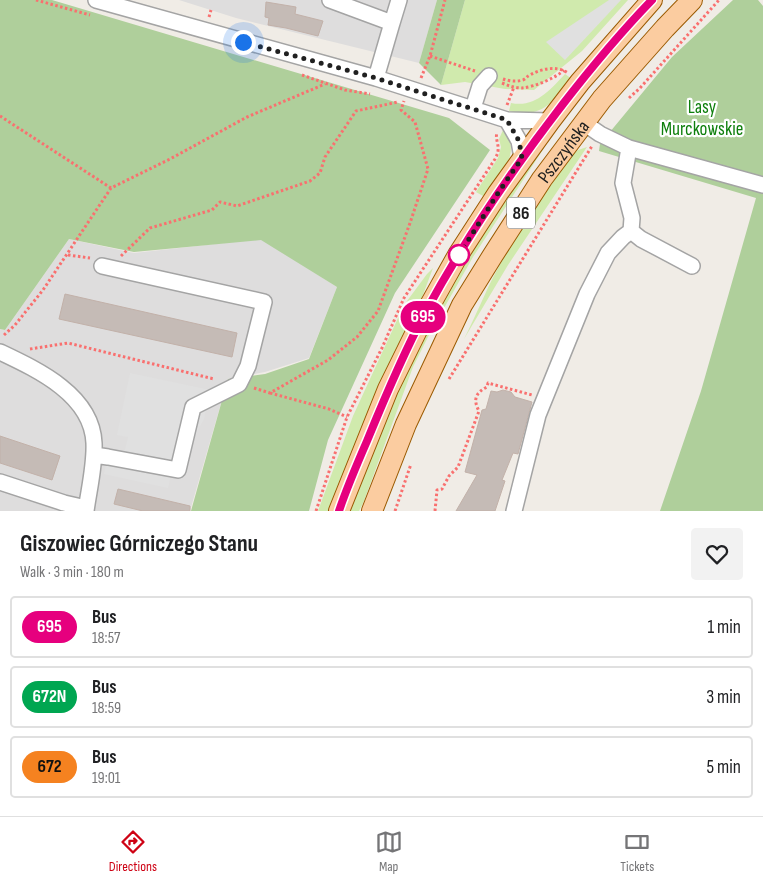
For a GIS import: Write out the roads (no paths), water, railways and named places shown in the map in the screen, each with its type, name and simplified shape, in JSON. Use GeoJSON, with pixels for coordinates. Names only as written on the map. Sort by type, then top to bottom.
{"type":"FeatureCollection","features":[{"type":"Feature","properties":{"kind":"main road","name":"Pszczyńska"},"geometry":{"type":"LineString","coordinates":[[339,511],[388,389],[425,314],[471,234],[522,158],[584,77],[652,0]]}},
{"type":"Feature","properties":{"kind":"main road","name":"Pszczyńska"},"geometry":{"type":"LineString","coordinates":[[372,511],[406,424],[462,305],[542,179],[592,128],[606,95],[692,0]]}},
{"type":"Feature","properties":{"kind":"street"},"geometry":{"type":"LineString","coordinates":[[96,0],[376,78],[504,119],[550,121]]}},
{"type":"Feature","properties":{"kind":"street"},"geometry":{"type":"LineString","coordinates":[[330,0],[392,23]]}},
{"type":"Feature","properties":{"kind":"street"},"geometry":{"type":"LineString","coordinates":[[376,78],[399,0]]}},
{"type":"Feature","properties":{"kind":"street"},"geometry":{"type":"LineString","coordinates":[[473,108],[480,86],[488,76]]}},
{"type":"Feature","properties":{"kind":"street"},"geometry":{"type":"LineString","coordinates":[[504,119],[519,141],[522,158]]}},
{"type":"Feature","properties":{"kind":"street"},"geometry":{"type":"LineString","coordinates":[[592,128],[629,148],[763,185]]}},
{"type":"Feature","properties":{"kind":"street"},"geometry":{"type":"LineString","coordinates":[[514,511],[544,398],[588,294],[608,254],[631,231],[631,212],[623,183],[629,148]]}},
{"type":"Feature","properties":{"kind":"street"},"geometry":{"type":"LineString","coordinates":[[631,231],[641,240],[692,266]]}},
{"type":"Feature","properties":{"kind":"street"},"geometry":{"type":"LineString","coordinates":[[94,455],[178,470],[193,407],[239,384],[248,366],[264,302],[104,262]]}},
{"type":"Feature","properties":{"kind":"street"},"geometry":{"type":"LineString","coordinates":[[0,352],[57,384],[72,396],[87,415],[94,441],[94,455],[86,509],[0,482]]}},
{"type":"Feature","properties":{"kind":"park label","name":"Lasy Murckowskie"},"geometry":{"type":"Point","coordinates":[702,117]}}]}
